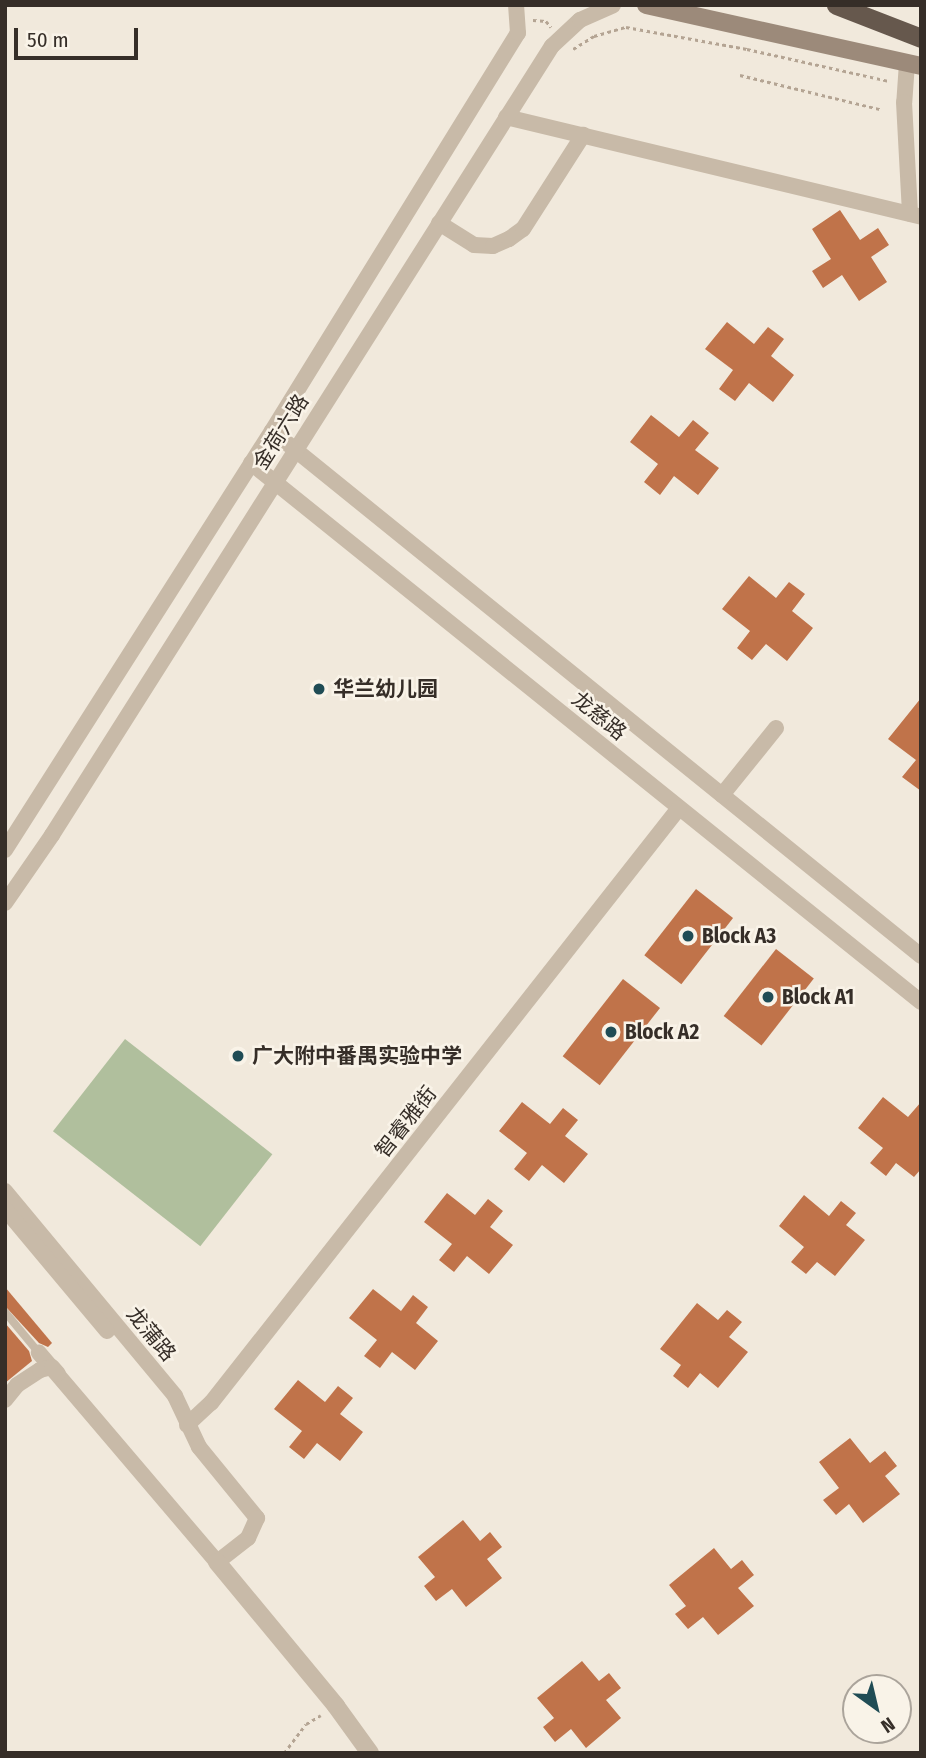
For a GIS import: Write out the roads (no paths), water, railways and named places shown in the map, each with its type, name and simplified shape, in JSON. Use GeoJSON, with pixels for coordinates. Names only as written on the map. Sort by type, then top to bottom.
{"type":"FeatureCollection","features":[{"type":"Feature","properties":{"kind":"highway"},"geometry":{"type":"LineString","coordinates":[[836,5],[921,38]]}},
{"type":"Feature","properties":{"kind":"main road"},"geometry":{"type":"LineString","coordinates":[[646,5],[914,65]]}},
{"type":"Feature","properties":{"kind":"street","name":"金荷六路"},"geometry":{"type":"LineString","coordinates":[[5,850],[272,431],[518,33],[516,5]]}},
{"type":"Feature","properties":{"kind":"street","name":"金荷六路"},"geometry":{"type":"LineString","coordinates":[[5,903],[52,835],[506,117],[561,36],[580,20],[613,5]]}},
{"type":"Feature","properties":{"kind":"street"},"geometry":{"type":"LineString","coordinates":[[506,117],[915,215],[904,102],[914,65]]}},
{"type":"Feature","properties":{"kind":"street"},"geometry":{"type":"LineString","coordinates":[[439,223],[474,245],[493,246],[509,239],[523,229],[583,135]]}},
{"type":"Feature","properties":{"kind":"street","name":"龙慈路"},"geometry":{"type":"LineString","coordinates":[[272,431],[921,956]]}},
{"type":"Feature","properties":{"kind":"street","name":"龙慈路"},"geometry":{"type":"LineString","coordinates":[[251,463],[921,1002]]}},
{"type":"Feature","properties":{"kind":"street"},"geometry":{"type":"LineString","coordinates":[[722,795],[776,727]]}},
{"type":"Feature","properties":{"kind":"street","name":"智睿雅街"},"geometry":{"type":"LineString","coordinates":[[187,1424],[220,1393],[679,808]]}},
{"type":"Feature","properties":{"kind":"street","name":"龙蒲路"},"geometry":{"type":"LineString","coordinates":[[5,1191],[175,1396],[199,1447],[250,1517]]}},
{"type":"Feature","properties":{"kind":"street","name":"龙蒲路"},"geometry":{"type":"LineString","coordinates":[[5,1209],[166,1401],[192,1450],[250,1517]]}},
{"type":"Feature","properties":{"kind":"street"},"geometry":{"type":"LineString","coordinates":[[39,1353],[336,1706],[370,1753]]}},
{"type":"Feature","properties":{"kind":"street"},"geometry":{"type":"LineString","coordinates":[[5,1400],[17,1385],[40,1370],[52,1367]]}},
{"type":"Feature","properties":{"kind":"street"},"geometry":{"type":"LineString","coordinates":[[211,1555],[248,1538],[257,1518],[250,1517]]}},
{"type":"Feature","properties":{"kind":"lane"},"geometry":{"type":"LineString","coordinates":[[5,1312],[39,1353]]}},
{"type":"Feature","properties":{"kind":"place","name":"华兰幼儿园"},"geometry":{"type":"Point","coordinates":[319,689]}},
{"type":"Feature","properties":{"kind":"place","name":"Block A3"},"geometry":{"type":"Point","coordinates":[688,936]}},
{"type":"Feature","properties":{"kind":"place","name":"Block A1"},"geometry":{"type":"Point","coordinates":[768,997]}},
{"type":"Feature","properties":{"kind":"place","name":"Block A2"},"geometry":{"type":"Point","coordinates":[611,1032]}},
{"type":"Feature","properties":{"kind":"place","name":"广大附中番禺实验中学"},"geometry":{"type":"Point","coordinates":[238,1056]}}]}
